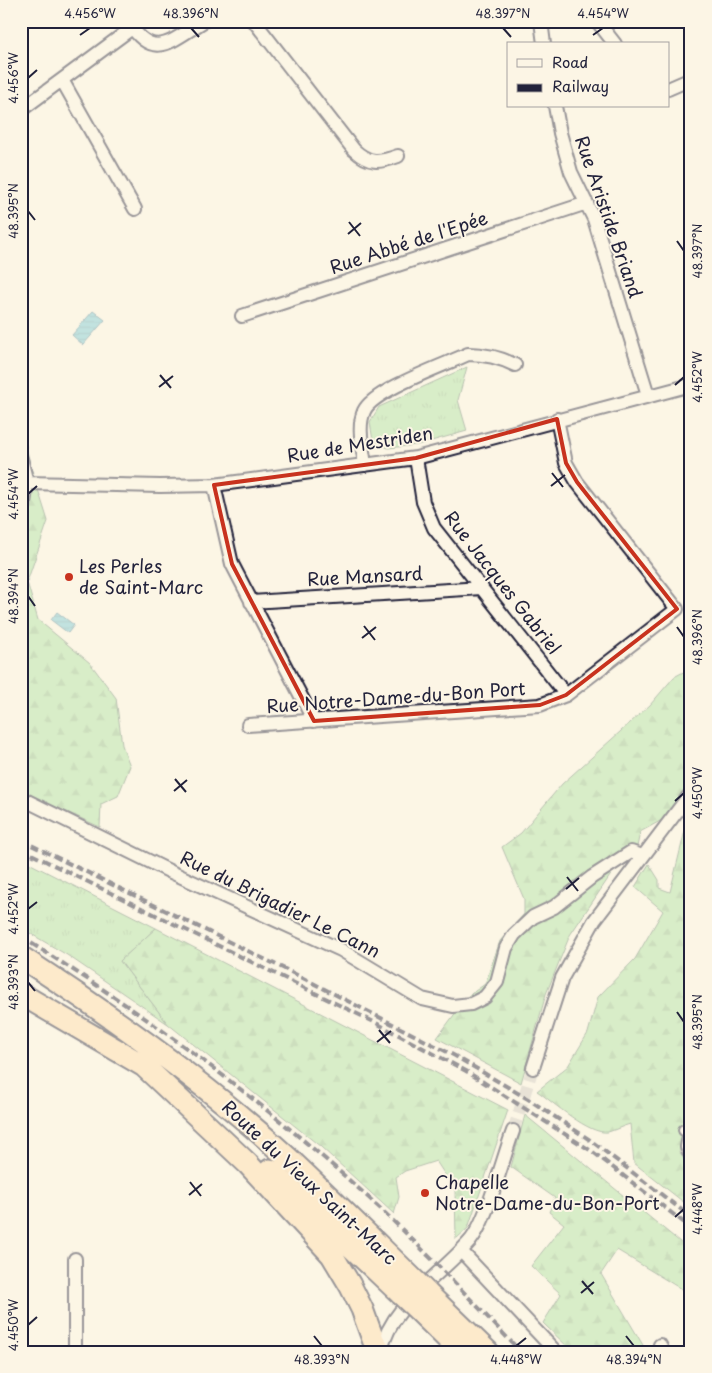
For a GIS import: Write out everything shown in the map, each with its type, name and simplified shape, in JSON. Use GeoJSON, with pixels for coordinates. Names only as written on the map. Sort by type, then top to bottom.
{"type":"FeatureCollection","features":[{"type":"Feature","properties":{"kind":"highway","name":"Route du Vieux Saint-Marc"},"geometry":{"type":"LineString","coordinates":[[21,958],[114,1019],[205,1088],[287,1157],[461,1352]]}},
{"type":"Feature","properties":{"kind":"highway","name":"Route du Vieux Saint-Marc"},"geometry":{"type":"LineString","coordinates":[[21,981],[84,1021],[144,1066],[298,1194],[412,1297],[488,1352]]}},
{"type":"Feature","properties":{"kind":"highway"},"geometry":{"type":"LineString","coordinates":[[21,994],[144,1066],[248,1164],[332,1255],[350,1284],[362,1309],[374,1342],[381,1352]]}},
{"type":"Feature","properties":{"kind":"street"},"geometry":{"type":"LineString","coordinates":[[21,110],[62,80],[130,24],[142,42],[153,46],[162,46],[204,21]]}},
{"type":"Feature","properties":{"kind":"street"},"geometry":{"type":"LineString","coordinates":[[254,21],[354,150],[363,158],[373,162],[381,162],[398,156]]}},
{"type":"Feature","properties":{"kind":"street"},"geometry":{"type":"LineString","coordinates":[[541,21],[544,42]]}},
{"type":"Feature","properties":{"kind":"street"},"geometry":{"type":"LineString","coordinates":[[597,21],[613,42]]}},
{"type":"Feature","properties":{"kind":"street"},"geometry":{"type":"LineString","coordinates":[[670,88],[691,79]]}},
{"type":"Feature","properties":{"kind":"street"},"geometry":{"type":"LineString","coordinates":[[62,80],[134,209]]}},
{"type":"Feature","properties":{"kind":"street","name":"Rue Aristide Briand"},"geometry":{"type":"LineString","coordinates":[[555,108],[571,172],[594,219],[648,395]]}},
{"type":"Feature","properties":{"kind":"street","name":"Rue Abbé de l'Epée"},"geometry":{"type":"LineString","coordinates":[[242,316],[587,203]]}},
{"type":"Feature","properties":{"kind":"street"},"geometry":{"type":"LineString","coordinates":[[365,465],[361,420],[364,410],[380,394],[468,354],[484,354],[499,357],[515,365]]}},
{"type":"Feature","properties":{"kind":"street","name":"Rue de Mestriden"},"geometry":{"type":"LineString","coordinates":[[27,483],[160,486],[214,485],[416,458],[557,419],[691,385]]}},
{"type":"Feature","properties":{"kind":"street","name":"Rue Notre-Dame-du-Bon Port"},"geometry":{"type":"LineString","coordinates":[[248,725],[528,708],[552,702],[566,695],[677,609],[577,482],[566,463],[557,419]]}},
{"type":"Feature","properties":{"kind":"street","name":"Rue Jacques Gabriel"},"geometry":{"type":"LineString","coordinates":[[416,458],[424,502],[434,528],[566,695]]}},
{"type":"Feature","properties":{"kind":"street"},"geometry":{"type":"LineString","coordinates":[[21,459],[27,483],[21,523]]}},
{"type":"Feature","properties":{"kind":"street"},"geometry":{"type":"LineString","coordinates":[[214,485],[232,564],[314,721]]}},
{"type":"Feature","properties":{"kind":"street","name":"Rue Mansard"},"geometry":{"type":"LineString","coordinates":[[251,602],[482,588]]}},
{"type":"Feature","properties":{"kind":"street"},"geometry":{"type":"LineString","coordinates":[[533,1068],[562,978],[594,921],[691,793]]}},
{"type":"Feature","properties":{"kind":"street","name":"Rue du Brigadier Le Cann"},"geometry":{"type":"LineString","coordinates":[[21,798],[172,872],[341,950],[422,998],[452,1006],[471,1004],[485,997],[497,982],[506,948],[514,935],[534,916],[554,907],[592,877],[631,852],[642,856]]}},
{"type":"Feature","properties":{"kind":"street"},"geometry":{"type":"LineString","coordinates":[[688,1128],[686,1147],[691,1159]]}},
{"type":"Feature","properties":{"kind":"street"},"geometry":{"type":"LineString","coordinates":[[381,1352],[387,1330],[412,1297],[461,1251],[480,1224],[513,1131]]}},
{"type":"Feature","properties":{"kind":"street"},"geometry":{"type":"LineString","coordinates":[[461,1251],[556,1352]]}},
{"type":"Feature","properties":{"kind":"street"},"geometry":{"type":"LineString","coordinates":[[75,1258],[75,1352]]}},
{"type":"Feature","properties":{"kind":"highlighted area"},"geometry":{"type":"Polygon","coordinates":[[[557,419],[566,463],[577,482],[677,609],[566,695],[540,705],[314,721],[232,564],[214,485],[416,458],[557,419]]]}},
{"type":"Feature","properties":{"kind":"green space"},"geometry":{"type":"Polygon","coordinates":[[[467,367],[458,400],[467,431],[417,445],[388,448],[373,441],[370,422],[379,407],[467,367]]]}},
{"type":"Feature","properties":{"kind":"green space"},"geometry":{"type":"Polygon","coordinates":[[[21,424],[30,464],[48,521],[27,582],[38,620],[90,663],[116,698],[122,745],[130,766],[118,796],[101,804],[100,827],[21,791],[21,424]]]}},
{"type":"Feature","properties":{"kind":"green space"},"geometry":{"type":"Polygon","coordinates":[[[691,668],[691,804],[640,832],[636,852],[612,873],[570,935],[546,994],[521,1083],[437,1038],[468,996],[485,984],[500,941],[524,914],[524,899],[502,847],[521,833],[562,784],[650,705],[674,677],[691,668]]]}},
{"type":"Feature","properties":{"kind":"green space"},"geometry":{"type":"Polygon","coordinates":[[[691,806],[691,1111],[679,1152],[691,1165],[691,1208],[634,1163],[630,1124],[608,1132],[600,1132],[571,1117],[537,1091],[568,1066],[588,1033],[598,997],[635,959],[663,911],[635,887],[649,864],[659,880],[659,888],[670,892],[691,806]]]}},
{"type":"Feature","properties":{"kind":"green space"},"geometry":{"type":"Polygon","coordinates":[[[21,859],[156,928],[120,961],[168,1024],[67,955],[21,928],[21,859]]]}},
{"type":"Feature","properties":{"kind":"green space"},"geometry":{"type":"Polygon","coordinates":[[[156,928],[508,1110],[468,1228],[456,1239],[455,1190],[436,1161],[405,1171],[396,1177],[399,1197],[394,1214],[321,1147],[168,1024],[120,961],[156,928]]]}},
{"type":"Feature","properties":{"kind":"green space"},"geometry":{"type":"Polygon","coordinates":[[[525,1115],[691,1251],[691,1295],[617,1250],[601,1274],[647,1352],[573,1352],[543,1323],[561,1294],[531,1266],[564,1224],[549,1212],[555,1198],[511,1167],[525,1115]]]}},
{"type":"Feature","properties":{"kind":"water"},"geometry":{"type":"Polygon","coordinates":[[[93,311],[105,320],[83,345],[72,335],[93,311]]]}},
{"type":"Feature","properties":{"kind":"water"},"geometry":{"type":"Polygon","coordinates":[[[57,612],[74,625],[68,633],[51,620],[57,612]]]}},
{"type":"Feature","properties":{"kind":"tunnel"},"geometry":{"type":"LineString","coordinates":[[513,1131],[533,1068]]}},
{"type":"Feature","properties":{"kind":"railway"},"geometry":{"type":"LineString","coordinates":[[21,840],[301,977],[455,1056],[528,1099],[590,1140],[691,1217]]}},
{"type":"Feature","properties":{"kind":"railway"},"geometry":{"type":"LineString","coordinates":[[21,849],[378,1024],[466,1071],[593,1152],[691,1228]]}},
{"type":"Feature","properties":{"kind":"railway"},"geometry":{"type":"LineString","coordinates":[[21,937],[113,996],[245,1092],[369,1198],[521,1352]]}},
{"type":"Feature","properties":{"kind":"place","name":"Les Perles de Saint-Marc"},"geometry":{"type":"Point","coordinates":[69,577]}},
{"type":"Feature","properties":{"kind":"place","name":"Chapelle Notre-Dame-du-Bon-Port"},"geometry":{"type":"Point","coordinates":[425,1193]}}]}
